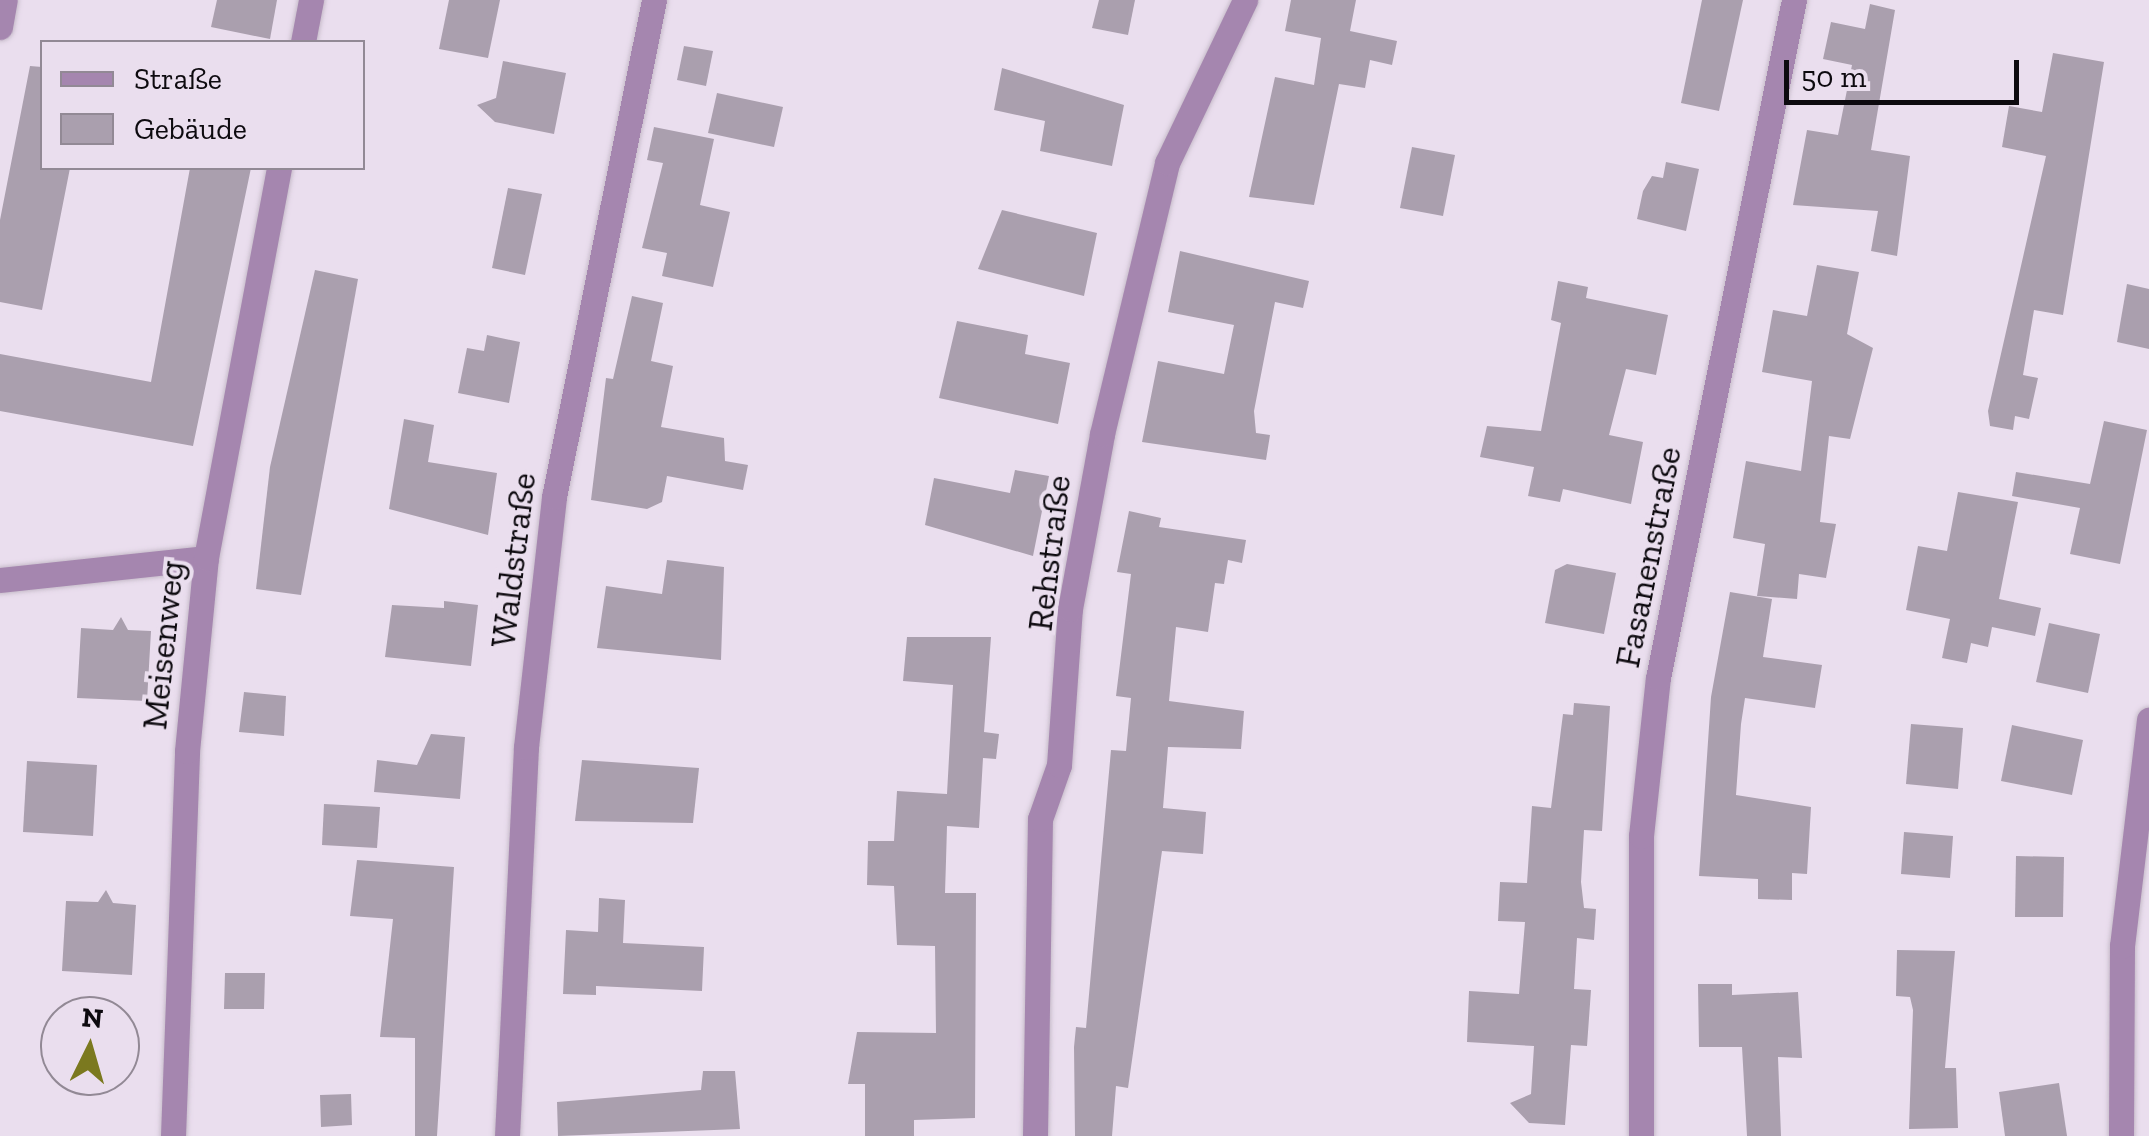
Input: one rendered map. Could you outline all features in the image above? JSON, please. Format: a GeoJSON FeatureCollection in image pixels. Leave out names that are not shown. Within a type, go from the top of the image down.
{"type":"FeatureCollection","features":[{"type":"Feature","properties":{"kind":"street"},"geometry":{"type":"LineString","coordinates":[[0,28],[5,0]]}},
{"type":"Feature","properties":{"kind":"street"},"geometry":{"type":"LineString","coordinates":[[303,40],[311,0]]}},
{"type":"Feature","properties":{"kind":"street","name":"Waldstraße"},"geometry":{"type":"LineString","coordinates":[[507,1136],[524,767],[554,497],[654,0]]}},
{"type":"Feature","properties":{"kind":"street","name":"Rehstraße"},"geometry":{"type":"LineString","coordinates":[[1035,1136],[1040,819],[1060,765],[1070,608],[1102,434],[1167,162],[1245,0]]}},
{"type":"Feature","properties":{"kind":"street","name":"Fasanenstraße"},"geometry":{"type":"LineString","coordinates":[[1641,1136],[1641,856],[1658,678],[1794,0]]}},
{"type":"Feature","properties":{"kind":"street","name":"Meisenweg"},"geometry":{"type":"LineString","coordinates":[[173,1136],[188,751],[206,558],[279,170]]}},
{"type":"Feature","properties":{"kind":"street"},"geometry":{"type":"LineString","coordinates":[[0,580],[206,558]]}},
{"type":"Feature","properties":{"kind":"street"},"geometry":{"type":"LineString","coordinates":[[2121,1136],[2122,946],[2149,720]]}},
{"type":"Feature","properties":{"kind":"building"},"geometry":{"type":"Polygon","coordinates":[[[217,0],[277,0],[270,39],[211,27],[217,0]]]}},
{"type":"Feature","properties":{"kind":"building"},"geometry":{"type":"Polygon","coordinates":[[[449,0],[500,0],[488,58],[439,49],[449,0]]]}},
{"type":"Feature","properties":{"kind":"building"},"geometry":{"type":"Polygon","coordinates":[[[1099,0],[1135,0],[1128,35],[1092,28],[1099,0]]]}},
{"type":"Feature","properties":{"kind":"building"},"geometry":{"type":"Polygon","coordinates":[[[1291,0],[1356,0],[1350,31],[1397,41],[1392,65],[1370,60],[1365,88],[1339,84],[1314,205],[1249,197],[1275,77],[1314,85],[1321,38],[1285,31],[1291,0]]]}},
{"type":"Feature","properties":{"kind":"building"},"geometry":{"type":"Polygon","coordinates":[[[1702,0],[1743,0],[1719,111],[1681,103],[1702,0]]]}},
{"type":"Feature","properties":{"kind":"building"},"geometry":{"type":"Polygon","coordinates":[[[1870,4],[1895,10],[1871,150],[1910,156],[1897,256],[1871,251],[1878,211],[1793,205],[1807,130],[1838,135],[1852,65],[1823,59],[1831,22],[1865,29],[1870,4]]]}},
{"type":"Feature","properties":{"kind":"building"},"geometry":{"type":"Polygon","coordinates":[[[684,46],[713,51],[706,86],[677,80],[684,46]]]}},
{"type":"Feature","properties":{"kind":"building"},"geometry":{"type":"Polygon","coordinates":[[[2053,53],[2104,62],[2063,315],[2034,310],[2023,375],[2038,378],[2029,419],[2015,416],[2013,430],[1990,426],[1988,411],[2046,156],[2002,147],[2009,106],[2042,112],[2053,53]]]}},
{"type":"Feature","properties":{"kind":"building"},"geometry":{"type":"Polygon","coordinates":[[[503,61],[566,73],[554,134],[495,122],[477,105],[496,98],[503,61]]]}},
{"type":"Feature","properties":{"kind":"building"},"geometry":{"type":"Polygon","coordinates":[[[30,66],[40,67],[40,170],[70,170],[42,310],[0,302],[0,220],[30,66]]]}},
{"type":"Feature","properties":{"kind":"building"},"geometry":{"type":"Polygon","coordinates":[[[1002,68],[1124,105],[1112,166],[1040,151],[1045,121],[994,110],[1002,68]]]}},
{"type":"Feature","properties":{"kind":"building"},"geometry":{"type":"Polygon","coordinates":[[[717,93],[783,107],[774,147],[708,133],[717,93]]]}},
{"type":"Feature","properties":{"kind":"building"},"geometry":{"type":"Polygon","coordinates":[[[654,127],[714,139],[700,205],[730,212],[713,287],[662,276],[667,253],[642,248],[663,163],[647,160],[654,127]]]}},
{"type":"Feature","properties":{"kind":"building"},"geometry":{"type":"Polygon","coordinates":[[[1412,147],[1455,155],[1443,216],[1400,208],[1412,147]]]}},
{"type":"Feature","properties":{"kind":"building"},"geometry":{"type":"Polygon","coordinates":[[[1666,162],[1699,169],[1686,231],[1637,219],[1643,191],[1652,176],[1663,178],[1666,162]]]}},
{"type":"Feature","properties":{"kind":"building"},"geometry":{"type":"Polygon","coordinates":[[[190,170],[251,170],[193,446],[0,411],[0,354],[151,382],[190,170]]]}},
{"type":"Feature","properties":{"kind":"building"},"geometry":{"type":"Polygon","coordinates":[[[508,188],[542,194],[525,275],[492,268],[508,188]]]}},
{"type":"Feature","properties":{"kind":"building"},"geometry":{"type":"Polygon","coordinates":[[[1002,210],[1097,233],[1084,296],[978,269],[1002,210]]]}},
{"type":"Feature","properties":{"kind":"building"},"geometry":{"type":"Polygon","coordinates":[[[1180,251],[1309,281],[1303,308],[1275,302],[1254,411],[1256,433],[1270,435],[1266,460],[1142,442],[1158,361],[1224,374],[1234,325],[1168,312],[1180,251]]]}},
{"type":"Feature","properties":{"kind":"building"},"geometry":{"type":"Polygon","coordinates":[[[1817,265],[1859,272],[1847,334],[1873,348],[1850,439],[1829,436],[1820,522],[1836,524],[1826,578],[1799,574],[1797,599],[1757,596],[1765,544],[1733,538],[1746,461],[1801,471],[1812,381],[1762,372],[1773,310],[1807,316],[1817,265]]]}},
{"type":"Feature","properties":{"kind":"building"},"geometry":{"type":"Polygon","coordinates":[[[315,270],[358,279],[301,595],[256,589],[270,467],[315,270]]]}},
{"type":"Feature","properties":{"kind":"building"},"geometry":{"type":"Polygon","coordinates":[[[1558,281],[1588,287],[1586,298],[1668,315],[1656,375],[1626,369],[1609,435],[1643,442],[1631,504],[1563,489],[1560,502],[1528,496],[1534,467],[1480,457],[1487,426],[1541,431],[1561,323],[1551,320],[1558,281]]]}},
{"type":"Feature","properties":{"kind":"building"},"geometry":{"type":"Polygon","coordinates":[[[2127,284],[2149,289],[2149,349],[2117,342],[2127,284]]]}},
{"type":"Feature","properties":{"kind":"building"},"geometry":{"type":"Polygon","coordinates":[[[632,296],[663,303],[651,361],[673,366],[661,427],[724,438],[725,461],[748,465],[743,490],[667,476],[662,502],[647,509],[591,500],[606,378],[613,379],[632,296]]]}},
{"type":"Feature","properties":{"kind":"building"},"geometry":{"type":"Polygon","coordinates":[[[957,321],[1028,335],[1025,354],[1070,363],[1058,424],[939,398],[957,321]]]}},
{"type":"Feature","properties":{"kind":"building"},"geometry":{"type":"Polygon","coordinates":[[[487,335],[520,342],[509,403],[458,393],[467,348],[484,351],[487,335]]]}},
{"type":"Feature","properties":{"kind":"building"},"geometry":{"type":"Polygon","coordinates":[[[404,419],[434,425],[428,462],[497,473],[488,535],[389,509],[404,419]]]}},
{"type":"Feature","properties":{"kind":"building"},"geometry":{"type":"Polygon","coordinates":[[[2104,421],[2147,430],[2120,564],[2070,554],[2080,508],[2012,496],[2016,472],[2090,484],[2104,421]]]}},
{"type":"Feature","properties":{"kind":"building"},"geometry":{"type":"Polygon","coordinates":[[[1015,470],[1049,476],[1033,556],[925,525],[934,478],[1010,493],[1015,470]]]}},
{"type":"Feature","properties":{"kind":"building"},"geometry":{"type":"Polygon","coordinates":[[[1958,492],[2018,502],[1999,599],[2041,608],[2035,636],[1992,627],[1988,647],[1971,643],[1967,663],[1942,658],[1950,619],[1906,610],[1918,546],[1947,551],[1958,492]]]}},
{"type":"Feature","properties":{"kind":"building"},"geometry":{"type":"Polygon","coordinates":[[[1129,511],[1161,518],[1159,527],[1246,540],[1242,563],[1228,560],[1224,584],[1215,583],[1208,632],[1176,627],[1169,701],[1244,711],[1241,749],[1168,747],[1163,808],[1206,812],[1203,854],[1162,851],[1128,1088],[1116,1086],[1112,1136],[1075,1136],[1074,1047],[1076,1027],[1086,1028],[1111,750],[1126,751],[1131,698],[1116,696],[1131,574],[1117,572],[1129,511]]]}},
{"type":"Feature","properties":{"kind":"building"},"geometry":{"type":"Polygon","coordinates":[[[667,560],[724,567],[721,660],[597,648],[606,586],[662,594],[667,560]]]}},
{"type":"Feature","properties":{"kind":"building"},"geometry":{"type":"Polygon","coordinates":[[[1567,564],[1616,573],[1604,634],[1545,623],[1555,570],[1567,564]]]}},
{"type":"Feature","properties":{"kind":"building"},"geometry":{"type":"Polygon","coordinates":[[[1730,592],[1772,599],[1763,657],[1822,665],[1815,708],[1745,698],[1741,724],[1736,795],[1811,807],[1807,874],[1792,873],[1792,900],[1758,899],[1758,879],[1699,876],[1711,697],[1730,592]]]}},
{"type":"Feature","properties":{"kind":"building"},"geometry":{"type":"Polygon","coordinates":[[[444,601],[478,605],[471,666],[385,657],[392,605],[444,608],[444,601]]]}},
{"type":"Feature","properties":{"kind":"building"},"geometry":{"type":"Polygon","coordinates":[[[121,617],[128,630],[151,631],[147,701],[77,698],[81,628],[113,630],[121,617]]]}},
{"type":"Feature","properties":{"kind":"building"},"geometry":{"type":"Polygon","coordinates":[[[2049,623],[2100,634],[2088,693],[2036,682],[2049,623]]]}},
{"type":"Feature","properties":{"kind":"building"},"geometry":{"type":"Polygon","coordinates":[[[907,637],[991,637],[984,732],[999,734],[996,759],[983,758],[979,828],[947,826],[945,893],[976,893],[975,1118],[914,1120],[914,1136],[865,1136],[865,1084],[848,1084],[857,1032],[936,1033],[935,946],[897,945],[894,886],[867,885],[868,841],[894,841],[897,791],[947,794],[953,685],[903,681],[907,637]]]}},
{"type":"Feature","properties":{"kind":"building"},"geometry":{"type":"Polygon","coordinates":[[[244,692],[286,696],[284,736],[239,732],[244,692]]]}},
{"type":"Feature","properties":{"kind":"building"},"geometry":{"type":"Polygon","coordinates":[[[1574,703],[1610,706],[1602,831],[1584,830],[1584,908],[1596,909],[1594,940],[1577,938],[1574,989],[1591,990],[1587,1046],[1571,1045],[1565,1125],[1529,1123],[1510,1103],[1531,1094],[1534,1046],[1467,1042],[1469,991],[1519,994],[1525,922],[1498,921],[1500,882],[1527,883],[1532,806],[1551,808],[1563,714],[1573,715],[1574,703]]]}},
{"type":"Feature","properties":{"kind":"building"},"geometry":{"type":"Polygon","coordinates":[[[1911,724],[1963,728],[1958,789],[1906,784],[1911,724]]]}},
{"type":"Feature","properties":{"kind":"building"},"geometry":{"type":"Polygon","coordinates":[[[2012,725],[2083,740],[2072,795],[2001,781],[2012,725]]]}},
{"type":"Feature","properties":{"kind":"building"},"geometry":{"type":"Polygon","coordinates":[[[431,734],[465,737],[460,799],[374,792],[377,760],[417,765],[431,734]]]}},
{"type":"Feature","properties":{"kind":"building"},"geometry":{"type":"Polygon","coordinates":[[[582,760],[699,768],[693,823],[575,821],[582,760]]]}},
{"type":"Feature","properties":{"kind":"building"},"geometry":{"type":"Polygon","coordinates":[[[27,761],[97,765],[93,836],[23,832],[27,761]]]}},
{"type":"Feature","properties":{"kind":"building"},"geometry":{"type":"Polygon","coordinates":[[[324,804],[380,807],[377,848],[322,845],[324,804]]]}},
{"type":"Feature","properties":{"kind":"building"},"geometry":{"type":"Polygon","coordinates":[[[1904,832],[1953,836],[1950,878],[1901,874],[1904,832]]]}},
{"type":"Feature","properties":{"kind":"building"},"geometry":{"type":"Polygon","coordinates":[[[2016,856],[2064,857],[2063,917],[2015,917],[2016,856]]]}},
{"type":"Feature","properties":{"kind":"building"},"geometry":{"type":"Polygon","coordinates":[[[357,860],[454,867],[437,1136],[415,1136],[415,1038],[380,1037],[393,919],[350,916],[357,860]]]}},
{"type":"Feature","properties":{"kind":"building"},"geometry":{"type":"Polygon","coordinates":[[[106,890],[113,903],[136,905],[132,975],[62,971],[66,901],[98,902],[106,890]]]}},
{"type":"Feature","properties":{"kind":"building"},"geometry":{"type":"Polygon","coordinates":[[[599,898],[625,900],[623,943],[704,947],[702,991],[596,986],[596,995],[563,994],[566,930],[598,932],[599,898]]]}},
{"type":"Feature","properties":{"kind":"building"},"geometry":{"type":"Polygon","coordinates":[[[1897,950],[1955,951],[1945,1068],[1956,1068],[1958,1128],[1909,1129],[1913,1010],[1910,997],[1896,996],[1897,950]]]}},
{"type":"Feature","properties":{"kind":"building"},"geometry":{"type":"Polygon","coordinates":[[[225,973],[265,973],[264,1009],[224,1009],[225,973]]]}},
{"type":"Feature","properties":{"kind":"building"},"geometry":{"type":"Polygon","coordinates":[[[1698,984],[1732,984],[1732,995],[1798,992],[1802,1058],[1778,1057],[1781,1136],[1747,1136],[1742,1047],[1699,1047],[1698,984]]]}},
{"type":"Feature","properties":{"kind":"building"},"geometry":{"type":"Polygon","coordinates":[[[703,1071],[735,1071],[740,1129],[558,1136],[557,1102],[701,1090],[703,1071]]]}},
{"type":"Feature","properties":{"kind":"building"},"geometry":{"type":"Polygon","coordinates":[[[2059,1083],[2067,1136],[2005,1136],[1999,1092],[2059,1083]]]}},
{"type":"Feature","properties":{"kind":"building"},"geometry":{"type":"Polygon","coordinates":[[[351,1094],[352,1125],[321,1127],[320,1095],[351,1094]]]}}]}
